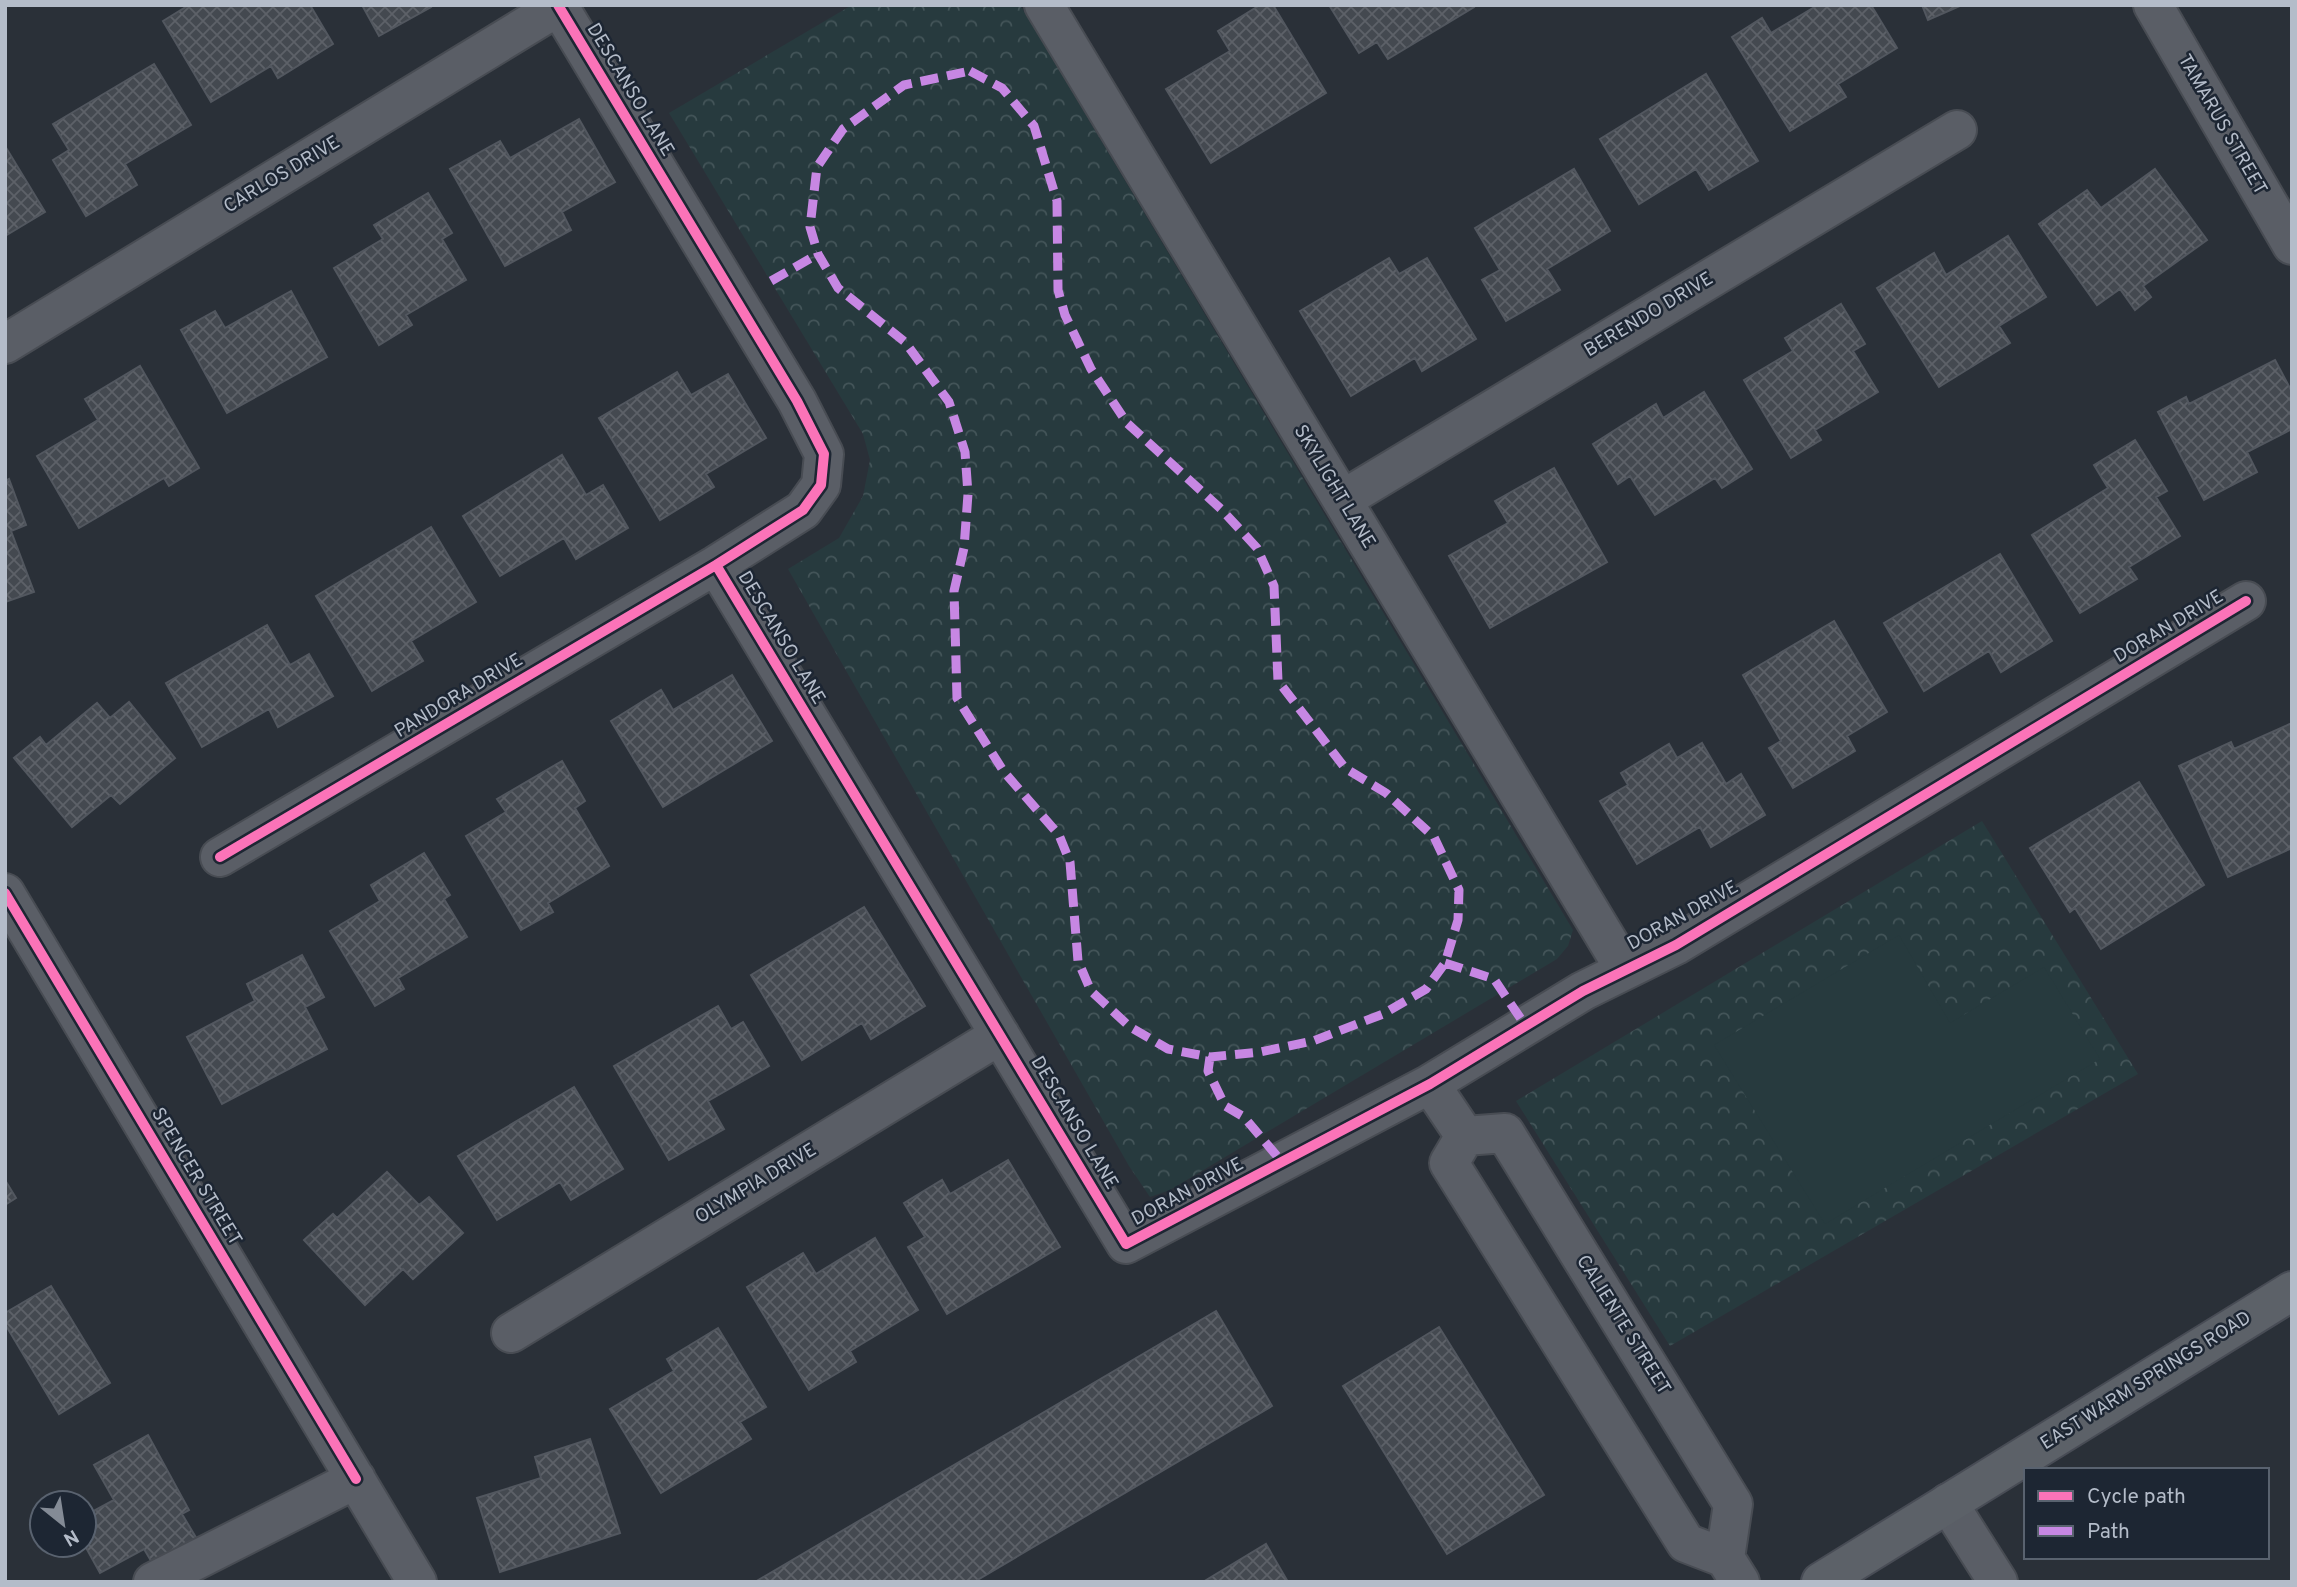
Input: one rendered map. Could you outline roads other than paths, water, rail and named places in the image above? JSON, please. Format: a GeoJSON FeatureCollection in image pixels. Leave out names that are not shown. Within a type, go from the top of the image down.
{"type":"FeatureCollection","features":[{"type":"Feature","properties":{"kind":"main road","name":"EAST WARM SPRINGS ROAD"},"geometry":{"type":"LineString","coordinates":[[1821,1582],[2292,1291]]}},
{"type":"Feature","properties":{"kind":"street","name":"TAMARUS STREET"},"geometry":{"type":"LineString","coordinates":[[2153,5],[2292,245]]}},
{"type":"Feature","properties":{"kind":"street","name":"CARLOS DRIVE"},"geometry":{"type":"LineString","coordinates":[[5,344],[558,6]]}},
{"type":"Feature","properties":{"kind":"street","name":"DESCANSO LANE"},"geometry":{"type":"LineString","coordinates":[[558,6],[797,401],[824,454],[821,485],[803,510],[716,565],[1126,1244]]}},
{"type":"Feature","properties":{"kind":"street","name":"SKYLIGHT LANE"},"geometry":{"type":"LineString","coordinates":[[1060,11],[1342,499],[1624,968]]}},
{"type":"Feature","properties":{"kind":"street","name":"BERENDO DRIVE"},"geometry":{"type":"LineString","coordinates":[[1342,499],[1957,130]]}},
{"type":"Feature","properties":{"kind":"street","name":"PANDORA DRIVE"},"geometry":{"type":"LineString","coordinates":[[220,857],[716,565]]}},
{"type":"Feature","properties":{"kind":"street","name":"DORAN DRIVE"},"geometry":{"type":"LineString","coordinates":[[1126,1244],[1430,1084],[1624,968],[1676,945],[2246,601]]}},
{"type":"Feature","properties":{"kind":"street","name":"SPENCER STREET"},"geometry":{"type":"LineString","coordinates":[[5,894],[417,1582]]}},
{"type":"Feature","properties":{"kind":"street","name":"OLYMPIA DRIVE"},"geometry":{"type":"LineString","coordinates":[[511,1333],[1000,1035]]}},
{"type":"Feature","properties":{"kind":"street"},"geometry":{"type":"LineString","coordinates":[[1430,1084],[1465,1136]]}},
{"type":"Feature","properties":{"kind":"street","name":"CALIENTE STREET"},"geometry":{"type":"LineString","coordinates":[[1505,1133],[1664,1391],[1733,1504],[1732,1570],[1686,1543],[1449,1163],[1465,1136],[1505,1133]]}},
{"type":"Feature","properties":{"kind":"street"},"geometry":{"type":"LineString","coordinates":[[153,1582],[356,1479]]}},
{"type":"Feature","properties":{"kind":"street"},"geometry":{"type":"LineString","coordinates":[[1948,1503],[1998,1582]]}}]}
